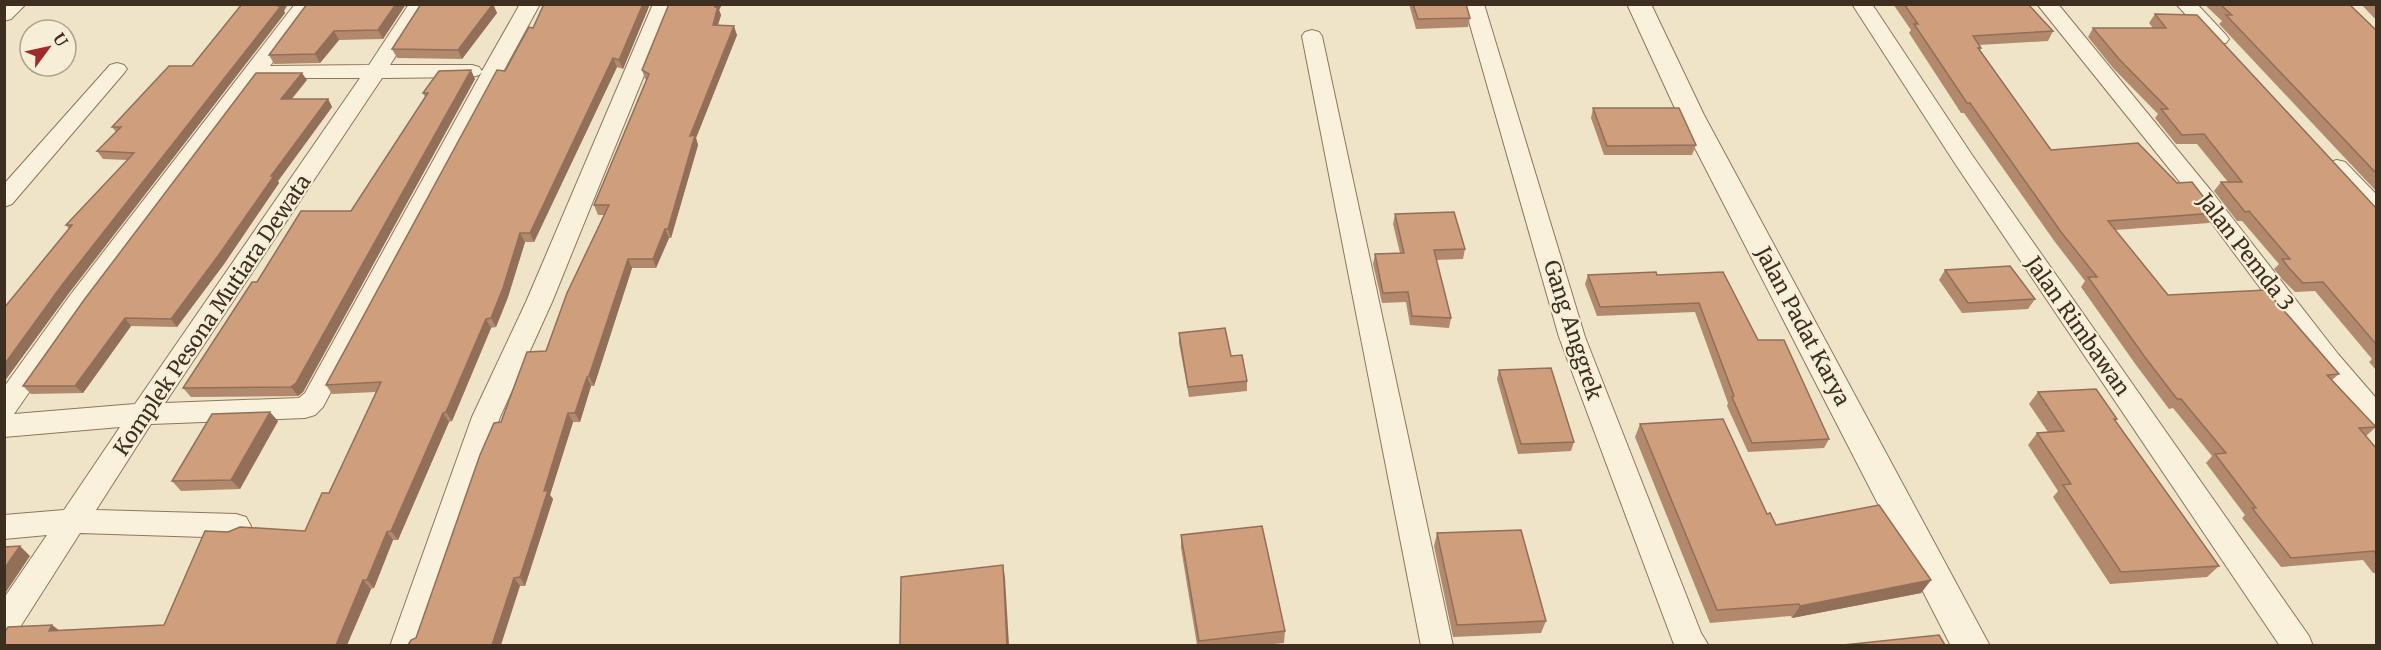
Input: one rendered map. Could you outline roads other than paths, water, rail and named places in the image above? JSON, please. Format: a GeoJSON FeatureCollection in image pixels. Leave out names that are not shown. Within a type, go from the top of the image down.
{"type":"FeatureCollection","features":[{"type":"Feature","properties":{"kind":"street"},"geometry":{"type":"LineString","coordinates":[[4,15],[16,4]]}},
{"type":"Feature","properties":{"kind":"street"},"geometry":{"type":"LineString","coordinates":[[4,408],[80,300],[306,4]]}},
{"type":"Feature","properties":{"kind":"street","name":"Komplek Pesona Mutiara Dewata"},"geometry":{"type":"LineString","coordinates":[[4,625],[143,414],[324,150],[373,72],[420,4]]}},
{"type":"Feature","properties":{"kind":"street"},"geometry":{"type":"LineString","coordinates":[[4,426],[143,414],[296,410],[305,408],[315,400],[530,4]]}},
{"type":"Feature","properties":{"kind":"street"},"geometry":{"type":"LineString","coordinates":[[405,645],[486,417],[540,302],[663,4]]}},
{"type":"Feature","properties":{"kind":"street","name":"Gang Anggrek"},"geometry":{"type":"LineString","coordinates":[[1474,4],[1572,337],[1689,642],[1694,645]]}},
{"type":"Feature","properties":{"kind":"street","name":"Jalan Padat Karya"},"geometry":{"type":"LineString","coordinates":[[1639,4],[1691,115],[1971,645]]}},
{"type":"Feature","properties":{"kind":"street","name":"Jalan Rimbawan"},"geometry":{"type":"LineString","coordinates":[[1862,4],[1964,160],[2298,645]]}},
{"type":"Feature","properties":{"kind":"street","name":"Jalan Pemda 3"},"geometry":{"type":"LineString","coordinates":[[2047,4],[2204,197],[2330,361],[2376,416]]}},
{"type":"Feature","properties":{"kind":"street"},"geometry":{"type":"LineString","coordinates":[[2186,4],[2229,51]]}},
{"type":"Feature","properties":{"kind":"street"},"geometry":{"type":"LineString","coordinates":[[1312,36],[1437,645]]}},
{"type":"Feature","properties":{"kind":"street"},"geometry":{"type":"LineString","coordinates":[[4,199],[117,69]]}},
{"type":"Feature","properties":{"kind":"street"},"geometry":{"type":"LineString","coordinates":[[253,72],[492,71]]}},
{"type":"Feature","properties":{"kind":"street"},"geometry":{"type":"LineString","coordinates":[[2324,153],[2376,208]]}},
{"type":"Feature","properties":{"kind":"street"},"geometry":{"type":"LineString","coordinates":[[4,527],[73,521],[236,526]]}}]}
